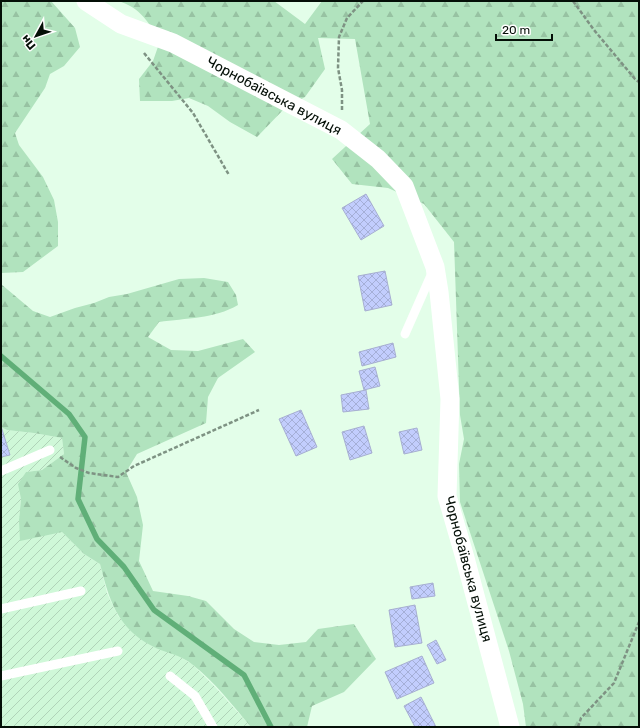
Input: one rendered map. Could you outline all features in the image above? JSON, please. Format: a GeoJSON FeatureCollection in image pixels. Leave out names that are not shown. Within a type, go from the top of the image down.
{"type":"FeatureCollection","features":[{"type":"Feature","properties":{"kind":"street","name":"Чорнобаївська вулиця"},"geometry":{"type":"LineString","coordinates":[[86,1],[121,24],[173,43],[342,130],[378,159],[404,186],[436,267],[450,399],[447,496],[510,727]]}},
{"type":"Feature","properties":{"kind":"lane"},"geometry":{"type":"LineString","coordinates":[[405,334],[436,267]]}},
{"type":"Feature","properties":{"kind":"lane"},"geometry":{"type":"LineString","coordinates":[[1,471],[50,450]]}},
{"type":"Feature","properties":{"kind":"lane"},"geometry":{"type":"LineString","coordinates":[[1,609],[81,592]]}},
{"type":"Feature","properties":{"kind":"lane"},"geometry":{"type":"LineString","coordinates":[[1,676],[118,651]]}},
{"type":"Feature","properties":{"kind":"lane"},"geometry":{"type":"LineString","coordinates":[[170,676],[195,696],[212,727]]}},
{"type":"Feature","properties":{"kind":"path"},"geometry":{"type":"LineString","coordinates":[[342,130],[342,90],[338,68],[339,37],[346,18],[363,1]]}},
{"type":"Feature","properties":{"kind":"path"},"geometry":{"type":"LineString","coordinates":[[572,1],[594,30],[639,82]]}},
{"type":"Feature","properties":{"kind":"path"},"geometry":{"type":"LineString","coordinates":[[140,48],[193,113],[230,175]]}},
{"type":"Feature","properties":{"kind":"path"},"geometry":{"type":"LineString","coordinates":[[50,450],[76,468],[89,473],[118,477],[134,466],[259,410]]}},
{"type":"Feature","properties":{"kind":"path"},"geometry":{"type":"LineString","coordinates":[[578,727],[581,718],[614,682],[639,622]]}},
{"type":"Feature","properties":{"kind":"shaded area"},"geometry":{"type":"Polygon","coordinates":[[[1,427],[7,430],[62,438],[64,454],[42,470],[26,472],[19,484],[21,499],[19,520],[62,532],[84,554],[100,564],[107,593],[118,616],[152,646],[175,654],[192,664],[251,727],[1,727],[1,427]]]}},
{"type":"Feature","properties":{"kind":"green space"},"geometry":{"type":"Polygon","coordinates":[[[1,1],[51,1],[75,28],[80,47],[64,66],[50,74],[45,88],[15,133],[19,145],[43,177],[54,200],[58,222],[58,246],[23,272],[1,273],[1,1]]]}},
{"type":"Feature","properties":{"kind":"green space"},"geometry":{"type":"Polygon","coordinates":[[[118,1],[274,1],[305,24],[322,1],[639,1],[639,727],[526,727],[523,704],[509,651],[460,502],[459,464],[464,439],[460,415],[454,242],[424,204],[388,188],[352,184],[332,159],[370,124],[355,39],[318,38],[325,69],[305,97],[284,109],[257,137],[230,122],[208,106],[189,98],[172,101],[140,101],[139,79],[153,61],[160,41],[143,16],[132,7],[118,1]]]}},
{"type":"Feature","properties":{"kind":"green space"},"geometry":{"type":"Polygon","coordinates":[[[204,278],[228,282],[236,295],[238,305],[229,310],[210,315],[190,319],[159,322],[148,337],[171,350],[198,351],[243,339],[255,352],[218,378],[208,397],[206,423],[137,454],[126,472],[137,497],[143,525],[139,561],[153,591],[188,596],[206,601],[234,629],[254,642],[279,645],[306,642],[318,629],[354,624],[376,659],[344,692],[312,706],[307,727],[251,727],[216,687],[188,661],[152,646],[130,631],[111,601],[100,564],[84,554],[62,532],[20,541],[19,520],[21,499],[18,484],[26,472],[42,470],[64,454],[62,438],[7,430],[1,427],[1,284],[33,311],[50,317],[109,297],[127,294],[179,279],[204,278]]]}},
{"type":"Feature","properties":{"kind":"building"},"geometry":{"type":"Polygon","coordinates":[[[366,194],[384,226],[361,240],[342,208],[366,194]]]}},
{"type":"Feature","properties":{"kind":"building"},"geometry":{"type":"Polygon","coordinates":[[[385,271],[392,305],[365,311],[358,276],[385,271]]]}},
{"type":"Feature","properties":{"kind":"building"},"geometry":{"type":"Polygon","coordinates":[[[393,343],[396,357],[362,366],[359,352],[393,343]]]}},
{"type":"Feature","properties":{"kind":"building"},"geometry":{"type":"Polygon","coordinates":[[[375,367],[380,386],[364,390],[359,371],[375,367]]]}},
{"type":"Feature","properties":{"kind":"building"},"geometry":{"type":"Polygon","coordinates":[[[366,390],[369,409],[343,412],[341,395],[366,390]]]}},
{"type":"Feature","properties":{"kind":"building"},"geometry":{"type":"Polygon","coordinates":[[[301,410],[317,447],[296,456],[279,419],[301,410]]]}},
{"type":"Feature","properties":{"kind":"building"},"geometry":{"type":"Polygon","coordinates":[[[1,426],[10,455],[1,457],[1,426]]]}},
{"type":"Feature","properties":{"kind":"building"},"geometry":{"type":"Polygon","coordinates":[[[364,426],[372,453],[350,460],[342,432],[364,426]]]}},
{"type":"Feature","properties":{"kind":"building"},"geometry":{"type":"Polygon","coordinates":[[[417,428],[422,450],[404,454],[399,432],[417,428]]]}},
{"type":"Feature","properties":{"kind":"building"},"geometry":{"type":"Polygon","coordinates":[[[433,583],[435,596],[412,599],[410,587],[433,583]]]}},
{"type":"Feature","properties":{"kind":"building"},"geometry":{"type":"Polygon","coordinates":[[[415,605],[422,643],[395,647],[389,610],[415,605]]]}},
{"type":"Feature","properties":{"kind":"building"},"geometry":{"type":"Polygon","coordinates":[[[436,640],[446,660],[437,664],[427,645],[436,640]]]}},
{"type":"Feature","properties":{"kind":"building"},"geometry":{"type":"Polygon","coordinates":[[[422,656],[434,683],[397,699],[385,672],[422,656]]]}},
{"type":"Feature","properties":{"kind":"building"},"geometry":{"type":"Polygon","coordinates":[[[421,697],[436,727],[415,727],[404,706],[421,697]]]}},
{"type":"Feature","properties":{"kind":"waterway"},"geometry":{"type":"LineString","coordinates":[[1,356],[69,414],[85,437],[78,499],[97,539],[124,567],[154,610],[244,675],[271,727]]}}]}
